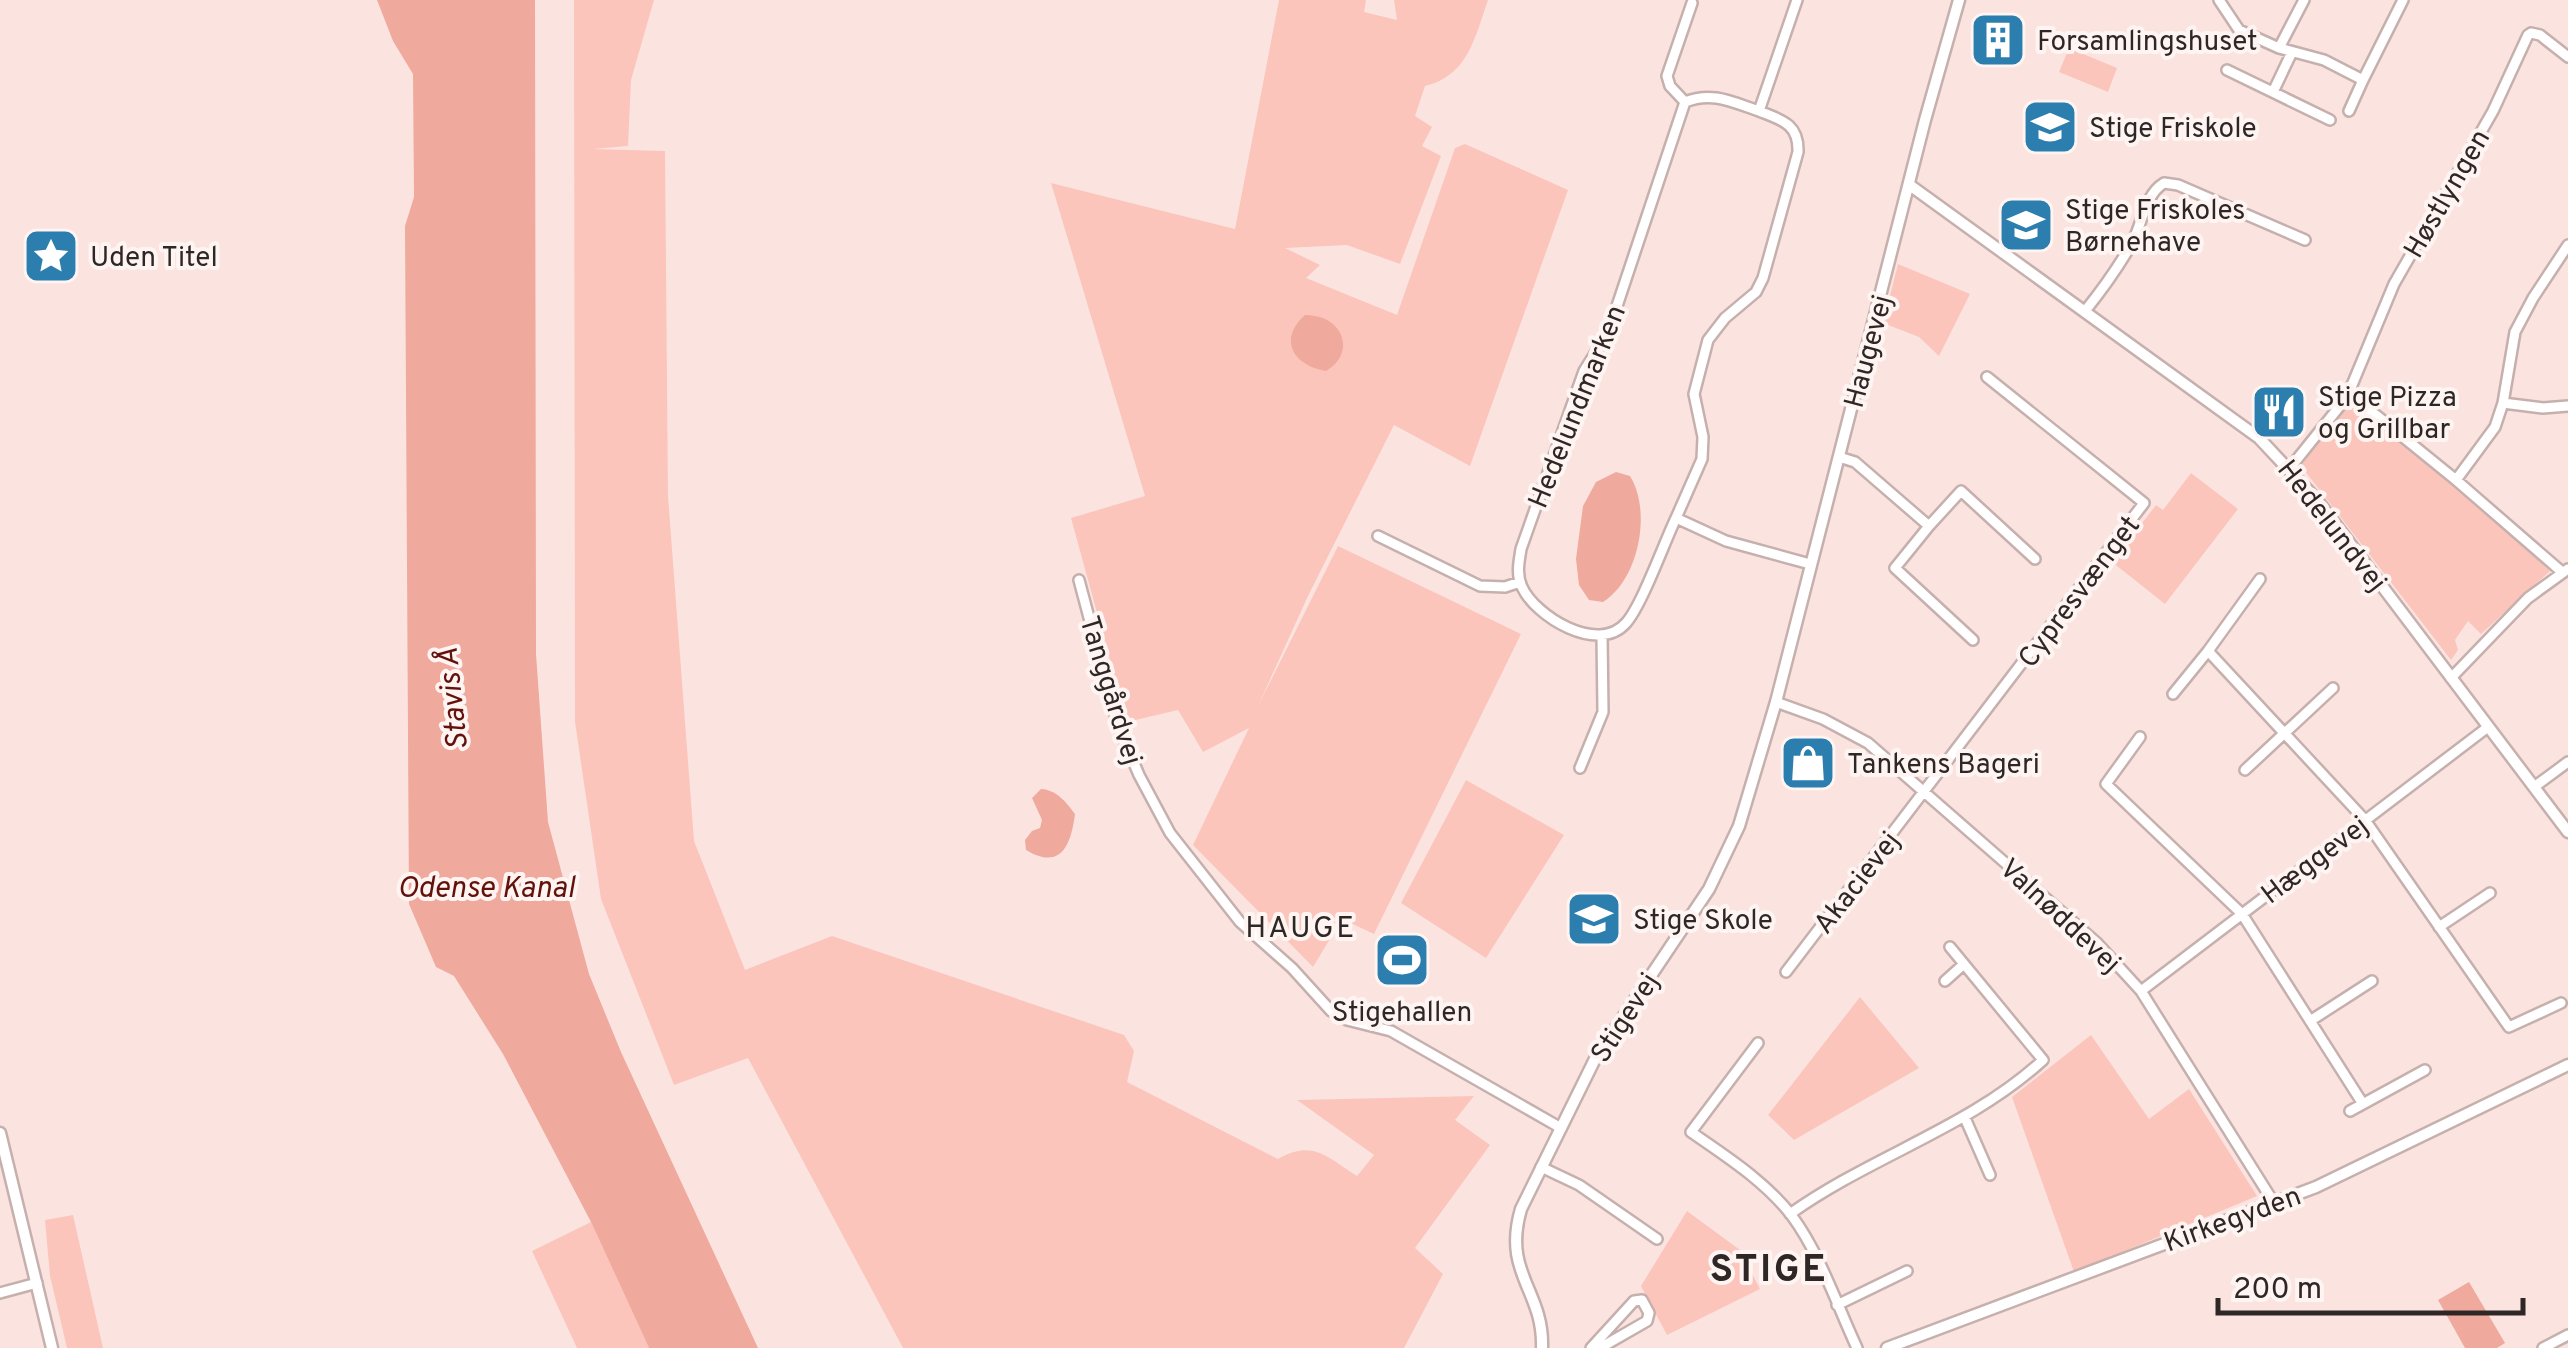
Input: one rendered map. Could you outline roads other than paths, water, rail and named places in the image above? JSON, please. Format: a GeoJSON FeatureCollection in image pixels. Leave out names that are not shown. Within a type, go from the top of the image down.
{"type":"FeatureCollection","features":[{"type":"Feature","properties":{"kind":"street"},"geometry":{"type":"LineString","coordinates":[[1758,111],[1797,0]]}},
{"type":"Feature","properties":{"kind":"street","name":"Haugevej"},"geometry":{"type":"LineString","coordinates":[[1776,702],[1959,0]]}},
{"type":"Feature","properties":{"kind":"street"},"geometry":{"type":"LineString","coordinates":[[2219,0],[2239,30],[2280,48],[2324,60],[2363,80]]}},
{"type":"Feature","properties":{"kind":"street"},"geometry":{"type":"LineString","coordinates":[[2280,48],[2304,0]]}},
{"type":"Feature","properties":{"kind":"street"},"geometry":{"type":"LineString","coordinates":[[2349,110],[2403,0]]}},
{"type":"Feature","properties":{"kind":"street"},"geometry":{"type":"LineString","coordinates":[[1378,536],[1480,586],[1522,586],[1553,618],[1582,632],[1602,635],[1626,624],[1702,460],[1703,437],[1694,394],[1708,340],[1724,318],[1756,292],[1763,278],[1798,152],[1798,137],[1791,124],[1714,96],[1685,102],[1670,86],[1668,76],[1692,3]]}},
{"type":"Feature","properties":{"kind":"street","name":"Høstlyngen"},"geometry":{"type":"LineString","coordinates":[[2290,468],[2346,397],[2394,284],[2493,111],[2528,35],[2540,35],[2568,57]]}},
{"type":"Feature","properties":{"kind":"street"},"geometry":{"type":"LineString","coordinates":[[2272,92],[2292,52]]}},
{"type":"Feature","properties":{"kind":"street"},"geometry":{"type":"LineString","coordinates":[[2226,70],[2330,120]]}},
{"type":"Feature","properties":{"kind":"street","name":"Hedelundmarken"},"geometry":{"type":"LineString","coordinates":[[1522,586],[1518,566],[1526,536],[1584,371],[1608,333],[1685,102]]}},
{"type":"Feature","properties":{"kind":"street"},"geometry":{"type":"LineString","coordinates":[[2085,311],[2112,278],[2134,240],[2152,194],[2164,183],[2178,185],[2306,240]]}},
{"type":"Feature","properties":{"kind":"street","name":"Hedelundvej"},"geometry":{"type":"LineString","coordinates":[[1910,186],[2259,438],[2290,468],[2568,832]]}},
{"type":"Feature","properties":{"kind":"street"},"geometry":{"type":"LineString","coordinates":[[2456,480],[2487,441],[2503,403],[2516,332],[2532,298],[2568,245]]}},
{"type":"Feature","properties":{"kind":"street","name":"Hedelundmarken"},"geometry":{"type":"LineString","coordinates":[[1609,284],[1623,288]]}},
{"type":"Feature","properties":{"kind":"street","name":"Cypresvænget"},"geometry":{"type":"LineString","coordinates":[[1926,791],[2144,503],[1987,376]]}},
{"type":"Feature","properties":{"kind":"street"},"geometry":{"type":"LineString","coordinates":[[2346,397],[2376,415],[2565,570],[2528,598],[2450,678]]}},
{"type":"Feature","properties":{"kind":"street"},"geometry":{"type":"LineString","coordinates":[[2503,403],[2543,408],[2568,406]]}},
{"type":"Feature","properties":{"kind":"street"},"geometry":{"type":"LineString","coordinates":[[1838,456],[1855,462],[1930,526]]}},
{"type":"Feature","properties":{"kind":"street"},"geometry":{"type":"LineString","coordinates":[[1973,640],[1895,568],[1962,491],[2036,559]]}},
{"type":"Feature","properties":{"kind":"street"},"geometry":{"type":"LineString","coordinates":[[1676,518],[1726,541],[1810,564]]}},
{"type":"Feature","properties":{"kind":"street"},"geometry":{"type":"LineString","coordinates":[[2173,694],[2260,579]]}},
{"type":"Feature","properties":{"kind":"street","name":"Tanggårdvej"},"geometry":{"type":"LineString","coordinates":[[1080,580],[1117,723],[1138,775],[1178,845],[1240,922],[1292,968],[1331,1012],[1392,1031],[1561,1128]]}},
{"type":"Feature","properties":{"kind":"street"},"geometry":{"type":"LineString","coordinates":[[1580,768],[1600,723],[1605,700],[1602,635]]}},
{"type":"Feature","properties":{"kind":"street"},"geometry":{"type":"LineString","coordinates":[[2208,652],[2365,820],[2509,1027],[2562,1003]]}},
{"type":"Feature","properties":{"kind":"street"},"geometry":{"type":"LineString","coordinates":[[2245,770],[2334,688]]}},
{"type":"Feature","properties":{"kind":"street","name":"Valnøddevej"},"geometry":{"type":"LineString","coordinates":[[1776,702],[1824,718],[1868,743],[2097,943],[2141,991],[2274,1203]]}},
{"type":"Feature","properties":{"kind":"street","name":"Stigevej"},"geometry":{"type":"LineString","coordinates":[[1542,1348],[1540,1322],[1515,1256],[1522,1209],[1595,1060],[1721,867],[1738,826],[1776,702]]}},
{"type":"Feature","properties":{"kind":"street","name":"Hæggevej"},"geometry":{"type":"LineString","coordinates":[[2141,991],[2488,727]]}},
{"type":"Feature","properties":{"kind":"street"},"geometry":{"type":"LineString","coordinates":[[2140,737],[2106,784],[2242,914],[2364,1104]]}},
{"type":"Feature","properties":{"kind":"street"},"geometry":{"type":"LineString","coordinates":[[2534,787],[2568,762]]}},
{"type":"Feature","properties":{"kind":"street","name":"Akacievej"},"geometry":{"type":"LineString","coordinates":[[1786,972],[1926,791]]}},
{"type":"Feature","properties":{"kind":"street"},"geometry":{"type":"LineString","coordinates":[[2440,927],[2490,893]]}},
{"type":"Feature","properties":{"kind":"street"},"geometry":{"type":"LineString","coordinates":[[1790,1214],[1846,1177],[1965,1118],[2019,1082],[2043,1060],[1950,947]]}},
{"type":"Feature","properties":{"kind":"street"},"geometry":{"type":"LineString","coordinates":[[1945,981],[1964,964]]}},
{"type":"Feature","properties":{"kind":"street"},"geometry":{"type":"LineString","coordinates":[[2310,1020],[2372,982]]}},
{"type":"Feature","properties":{"kind":"street"},"geometry":{"type":"LineString","coordinates":[[1758,1043],[1691,1132],[1748,1172],[1790,1214],[1803,1232],[1857,1348]]}},
{"type":"Feature","properties":{"kind":"street","name":"Kirkegyden"},"geometry":{"type":"LineString","coordinates":[[1887,1348],[2316,1187],[2568,1065]]}},
{"type":"Feature","properties":{"kind":"street"},"geometry":{"type":"LineString","coordinates":[[2350,1111],[2425,1070]]}},
{"type":"Feature","properties":{"kind":"street"},"geometry":{"type":"LineString","coordinates":[[1965,1118],[1990,1175]]}},
{"type":"Feature","properties":{"kind":"street"},"geometry":{"type":"LineString","coordinates":[[0,1133],[52,1348]]}},
{"type":"Feature","properties":{"kind":"street"},"geometry":{"type":"LineString","coordinates":[[1541,1168],[1579,1185],[1657,1239]]}},
{"type":"Feature","properties":{"kind":"street"},"geometry":{"type":"LineString","coordinates":[[1837,1305],[1907,1271]]}},
{"type":"Feature","properties":{"kind":"street"},"geometry":{"type":"LineString","coordinates":[[0,1292],[36,1283]]}},
{"type":"Feature","properties":{"kind":"street"},"geometry":{"type":"LineString","coordinates":[[1591,1348],[1634,1301],[1642,1300],[1649,1313],[1647,1321],[1600,1348]]}},
{"type":"Feature","properties":{"kind":"street"},"geometry":{"type":"LineString","coordinates":[[2543,1348],[2568,1335]]}},
{"type":"Feature","properties":{"kind":"water","name":"Odense Kanal"},"geometry":{"type":"Polygon","coordinates":[[[377,0],[535,0],[536,654],[548,822],[589,974],[758,1348],[649,1348],[591,1222],[503,1054],[454,976],[436,967],[409,904],[405,226],[414,197],[413,74],[393,41],[377,0]]]}},
{"type":"Feature","properties":{"kind":"water"},"geometry":{"type":"Polygon","coordinates":[[[1305,315],[1329,321],[1342,337],[1341,355],[1326,371],[1305,364],[1293,350],[1292,334],[1305,315]]]}},
{"type":"Feature","properties":{"kind":"water"},"geometry":{"type":"Polygon","coordinates":[[[1616,472],[1630,476],[1637,491],[1641,525],[1638,544],[1626,578],[1615,592],[1603,602],[1589,600],[1579,585],[1576,559],[1583,506],[1596,482],[1616,472]]]}},
{"type":"Feature","properties":{"kind":"water"},"geometry":{"type":"Polygon","coordinates":[[[1041,789],[1056,794],[1075,814],[1067,845],[1048,858],[1026,850],[1025,840],[1040,828],[1042,820],[1032,798],[1041,789]]]}},
{"type":"Feature","properties":{"kind":"water"},"geometry":{"type":"Polygon","coordinates":[[[2469,1282],[2505,1343],[2497,1348],[2465,1348],[2438,1300],[2469,1282]]]}},
{"type":"Feature","properties":{"kind":"place","name":"Forsamlingshuset"},"geometry":{"type":"Point","coordinates":[1998,40]}},
{"type":"Feature","properties":{"kind":"place","name":"Stige Friskole"},"geometry":{"type":"Point","coordinates":[2050,127]}},
{"type":"Feature","properties":{"kind":"place","name":"Stige Friskoles Børnehave"},"geometry":{"type":"Point","coordinates":[2026,225]}},
{"type":"Feature","properties":{"kind":"place","name":"Uden Titel"},"geometry":{"type":"Point","coordinates":[51,256]}},
{"type":"Feature","properties":{"kind":"place","name":"Stige Pizza og Grillbar"},"geometry":{"type":"Point","coordinates":[2279,412]}},
{"type":"Feature","properties":{"kind":"place","name":"Tankens Bageri"},"geometry":{"type":"Point","coordinates":[1808,763]}},
{"type":"Feature","properties":{"kind":"place","name":"Stige Skole"},"geometry":{"type":"Point","coordinates":[1594,919]}},
{"type":"Feature","properties":{"kind":"place","name":"Stigehallen"},"geometry":{"type":"Point","coordinates":[1402,960]}},
{"type":"Feature","properties":{"kind":"district","name":"HAUGE"},"geometry":{"type":"Point","coordinates":[1301,927]}},
{"type":"Feature","properties":{"kind":"district","name":"STIGE"},"geometry":{"type":"Point","coordinates":[1769,1268]}},
{"type":"Feature","properties":{"kind":"water label","name":"Stavis Å"},"geometry":{"type":"Point","coordinates":[452,699]}}]}
